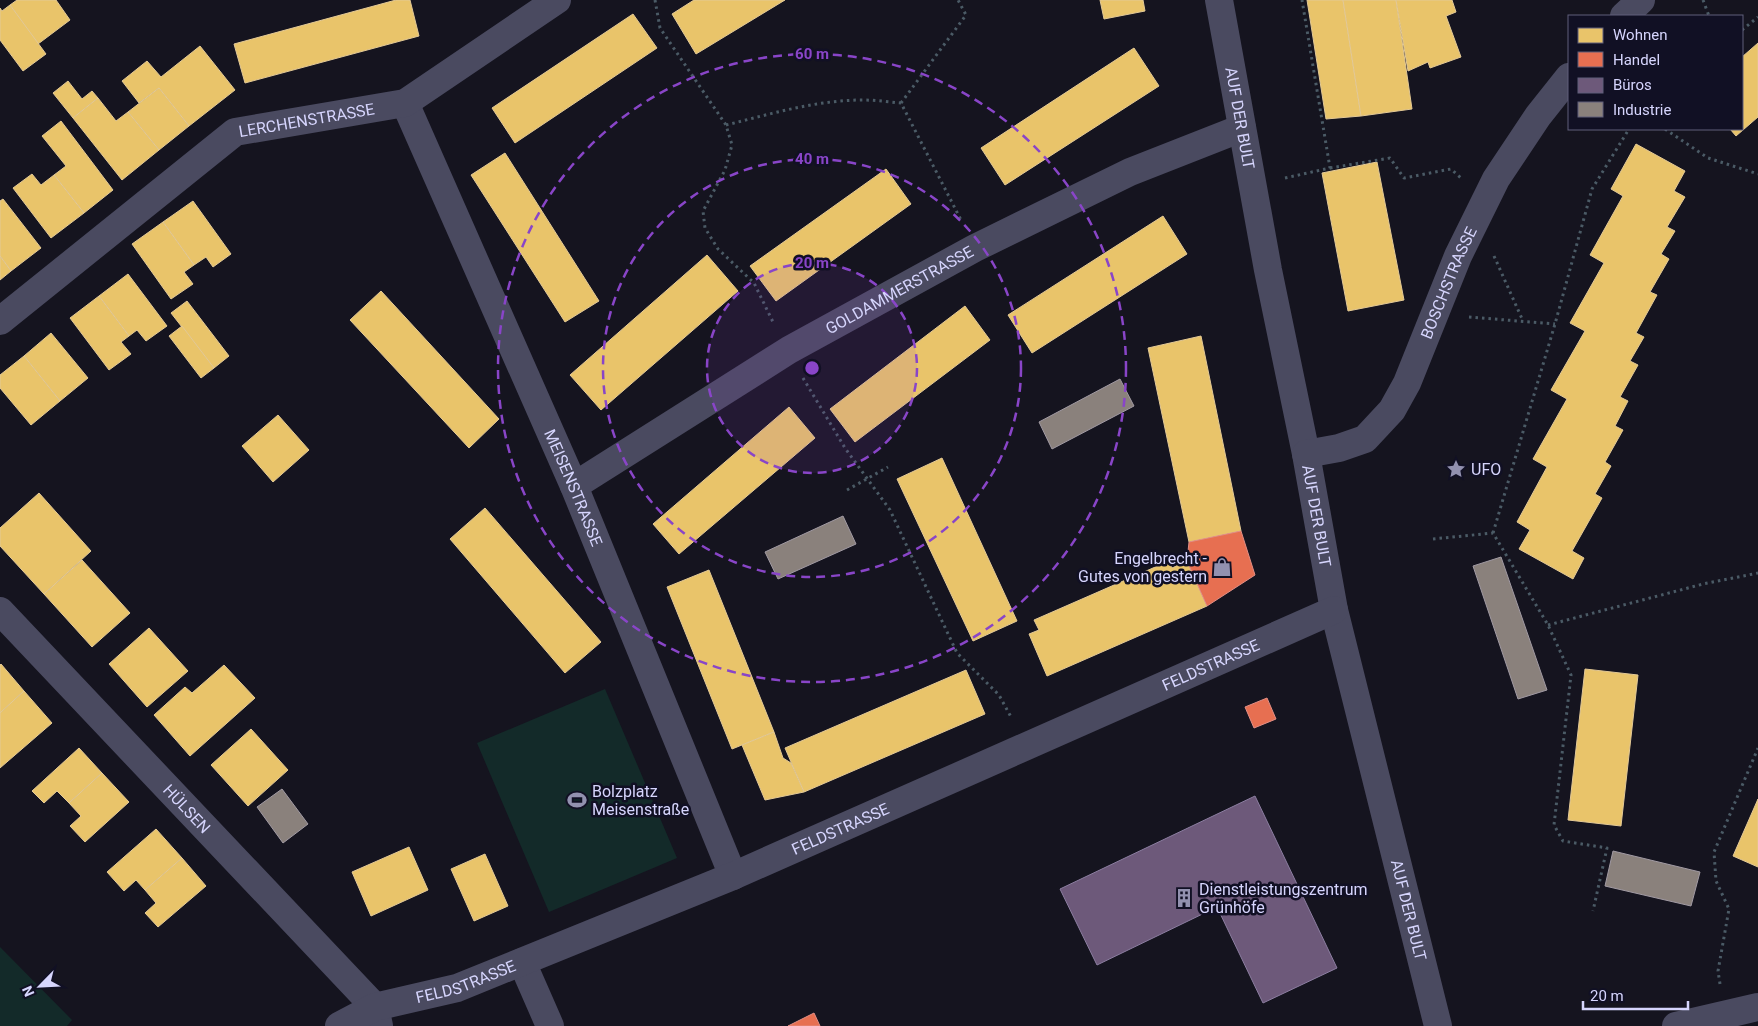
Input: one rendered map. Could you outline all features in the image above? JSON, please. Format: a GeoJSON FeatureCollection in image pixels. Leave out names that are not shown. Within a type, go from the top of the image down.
{"type":"FeatureCollection","features":[{"type":"Feature","properties":{"kind":"street","name":"LERCHENSTRASSE"},"geometry":{"type":"LineString","coordinates":[[0,321],[235,132],[404,103],[556,0]]}},
{"type":"Feature","properties":{"kind":"street","name":"AUF DER BULT"},"geometry":{"type":"LineString","coordinates":[[1219,0],[1252,185],[1306,454],[1334,610],[1438,1026]]}},
{"type":"Feature","properties":{"kind":"street"},"geometry":{"type":"LineString","coordinates":[[1625,15],[1641,0]]}},
{"type":"Feature","properties":{"kind":"street","name":"BOSCHSTRASSE"},"geometry":{"type":"LineString","coordinates":[[1306,454],[1339,448],[1365,439],[1392,410],[1407,383],[1481,208],[1518,145],[1568,78]]}},
{"type":"Feature","properties":{"kind":"street","name":"MEISENSTRASSE"},"geometry":{"type":"LineString","coordinates":[[404,103],[574,486],[733,876]]}},
{"type":"Feature","properties":{"kind":"street","name":"GOLDAMMERSTRASSE"},"geometry":{"type":"LineString","coordinates":[[574,486],[788,350],[975,248],[1130,172],[1242,128]]}},
{"type":"Feature","properties":{"kind":"street","name":"FELDSTRASSE"},"geometry":{"type":"LineString","coordinates":[[339,1026],[377,1016],[457,988],[733,876],[1334,610]]}},
{"type":"Feature","properties":{"kind":"street","name":"HÜLSEN"},"geometry":{"type":"LineString","coordinates":[[0,611],[377,1016]]}},
{"type":"Feature","properties":{"kind":"street"},"geometry":{"type":"LineString","coordinates":[[522,962],[550,1026]]}},
{"type":"Feature","properties":{"kind":"street"},"geometry":{"type":"LineString","coordinates":[[1676,1026],[1758,1007]]}},
{"type":"Feature","properties":{"kind":"path"},"geometry":{"type":"LineString","coordinates":[[655,0],[660,28],[726,125],[732,145],[725,170],[703,210],[705,228],[718,249],[754,283],[809,391],[866,479],[890,510],[956,653],[999,695],[1027,746]]}},
{"type":"Feature","properties":{"kind":"path"},"geometry":{"type":"LineString","coordinates":[[902,103],[966,15],[958,0]]}},
{"type":"Feature","properties":{"kind":"path"},"geometry":{"type":"LineString","coordinates":[[1302,0],[1330,168]]}},
{"type":"Feature","properties":{"kind":"path"},"geometry":{"type":"LineString","coordinates":[[1704,0],[1709,15]]}},
{"type":"Feature","properties":{"kind":"path"},"geometry":{"type":"LineString","coordinates":[[1743,29],[1758,17]]}},
{"type":"Feature","properties":{"kind":"path"},"geometry":{"type":"LineString","coordinates":[[726,125],[801,107],[833,102],[863,100],[902,103]]}},
{"type":"Feature","properties":{"kind":"path"},"geometry":{"type":"LineString","coordinates":[[902,103],[975,248]]}},
{"type":"Feature","properties":{"kind":"path"},"geometry":{"type":"LineString","coordinates":[[1593,911],[1607,848],[1563,841],[1554,825],[1571,675],[1548,624],[1493,532],[1555,324],[1592,189],[1628,130]]}},
{"type":"Feature","properties":{"kind":"path"},"geometry":{"type":"LineString","coordinates":[[1666,130],[1708,158],[1758,174]]}},
{"type":"Feature","properties":{"kind":"path"},"geometry":{"type":"LineString","coordinates":[[1252,185],[1330,168],[1390,158],[1404,178],[1451,169],[1481,208],[1523,321]]}},
{"type":"Feature","properties":{"kind":"path"},"geometry":{"type":"LineString","coordinates":[[1435,314],[1555,324]]}},
{"type":"Feature","properties":{"kind":"path"},"geometry":{"type":"LineString","coordinates":[[847,490],[888,467]]}},
{"type":"Feature","properties":{"kind":"path"},"geometry":{"type":"LineString","coordinates":[[1433,539],[1493,532]]}},
{"type":"Feature","properties":{"kind":"path"},"geometry":{"type":"LineString","coordinates":[[1548,624],[1703,584],[1758,573]]}},
{"type":"Feature","properties":{"kind":"path"},"geometry":{"type":"LineString","coordinates":[[1726,1014],[1718,971],[1729,909],[1716,881],[1714,852],[1758,748]]}},
{"type":"Feature","properties":{"kind":"green space","name":"Bolzplatz Meisenstraße"},"geometry":{"type":"Polygon","coordinates":[[[605,689],[677,858],[549,912],[477,743],[605,689]]]}},
{"type":"Feature","properties":{"kind":"green space"},"geometry":{"type":"Polygon","coordinates":[[[0,947],[72,1020],[67,1026],[0,1026],[0,947]]]}},
{"type":"Feature","properties":{"kind":"building: Wohnen"},"geometry":{"type":"Polygon","coordinates":[[[17,0],[56,0],[70,20],[38,44],[10,5],[17,0]]]}},
{"type":"Feature","properties":{"kind":"building: Wohnen"},"geometry":{"type":"Polygon","coordinates":[[[396,0],[410,0],[419,36],[245,83],[234,44],[396,0]]]}},
{"type":"Feature","properties":{"kind":"building: Wohnen"},"geometry":{"type":"Polygon","coordinates":[[[694,0],[785,0],[696,54],[672,14],[694,0]]]}},
{"type":"Feature","properties":{"kind":"building: Wohnen"},"geometry":{"type":"Polygon","coordinates":[[[1100,0],[1143,0],[1145,11],[1104,19],[1100,0]]]}},
{"type":"Feature","properties":{"kind":"building: Wohnen"},"geometry":{"type":"Polygon","coordinates":[[[1307,0],[1343,0],[1361,116],[1326,119],[1307,0]]]}},
{"type":"Feature","properties":{"kind":"building: Wohnen"},"geometry":{"type":"Polygon","coordinates":[[[1343,0],[1396,0],[1412,109],[1361,116],[1343,0]]]}},
{"type":"Feature","properties":{"kind":"building: Wohnen"},"geometry":{"type":"Polygon","coordinates":[[[1396,0],[1452,0],[1456,12],[1446,16],[1461,57],[1430,68],[1428,62],[1408,71],[1396,0]]]}},
{"type":"Feature","properties":{"kind":"building: Wohnen"},"geometry":{"type":"Polygon","coordinates":[[[10,5],[46,54],[23,71],[0,40],[0,8],[2,11],[10,5]]]}},
{"type":"Feature","properties":{"kind":"building: Wohnen"},"geometry":{"type":"Polygon","coordinates":[[[633,14],[657,48],[515,143],[492,108],[633,14]]]}},
{"type":"Feature","properties":{"kind":"building: Wohnen"},"geometry":{"type":"Polygon","coordinates":[[[1758,43],[1758,117],[1743,130],[1743,56],[1758,43]]]}},
{"type":"Feature","properties":{"kind":"building: Wohnen"},"geometry":{"type":"Polygon","coordinates":[[[200,46],[235,90],[189,126],[159,88],[139,103],[122,81],[147,61],[161,77],[200,46]]]}},
{"type":"Feature","properties":{"kind":"building: Wohnen"},"geometry":{"type":"Polygon","coordinates":[[[1134,48],[1159,86],[1005,185],[981,148],[1134,48]]]}},
{"type":"Feature","properties":{"kind":"building: Wohnen"},"geometry":{"type":"Polygon","coordinates":[[[68,81],[82,99],[92,91],[98,98],[73,118],[53,93],[68,81]]]}},
{"type":"Feature","properties":{"kind":"building: Wohnen"},"geometry":{"type":"Polygon","coordinates":[[[159,88],[189,126],[159,150],[128,112],[159,88]]]}},
{"type":"Feature","properties":{"kind":"building: Wohnen"},"geometry":{"type":"Polygon","coordinates":[[[98,98],[116,121],[128,112],[159,150],[122,180],[73,118],[98,98]]]}},
{"type":"Feature","properties":{"kind":"building: Wohnen"},"geometry":{"type":"Polygon","coordinates":[[[61,121],[113,190],[84,213],[54,175],[66,166],[42,136],[61,121]]]}},
{"type":"Feature","properties":{"kind":"building: Wohnen"},"geometry":{"type":"Polygon","coordinates":[[[1731,130],[1743,130],[1736,136],[1731,130]]]}},
{"type":"Feature","properties":{"kind":"building: Wohnen"},"geometry":{"type":"Polygon","coordinates":[[[1636,144],[1685,171],[1674,191],[1685,197],[1667,227],[1675,231],[1661,254],[1669,259],[1650,292],[1657,295],[1636,333],[1644,337],[1630,361],[1638,365],[1620,397],[1628,401],[1615,426],[1623,430],[1605,462],[1611,466],[1595,494],[1602,498],[1572,551],[1584,558],[1573,579],[1519,549],[1530,530],[1517,522],[1547,467],[1533,459],[1567,399],[1551,390],[1585,331],[1570,323],[1604,263],[1590,255],[1623,196],[1611,189],[1636,144]]]}},
{"type":"Feature","properties":{"kind":"building: Wohnen"},"geometry":{"type":"Polygon","coordinates":[[[505,153],[599,301],[565,322],[471,175],[505,153]]]}},
{"type":"Feature","properties":{"kind":"building: Wohnen"},"geometry":{"type":"Polygon","coordinates":[[[1377,162],[1404,300],[1348,311],[1322,173],[1377,162]]]}},
{"type":"Feature","properties":{"kind":"building: Wohnen"},"geometry":{"type":"Polygon","coordinates":[[[886,169],[911,204],[776,301],[750,266],[886,169]]]}},
{"type":"Feature","properties":{"kind":"building: Wohnen"},"geometry":{"type":"Polygon","coordinates":[[[32,174],[41,185],[54,175],[84,213],[51,238],[13,188],[32,174]]]}},
{"type":"Feature","properties":{"kind":"building: Wohnen"},"geometry":{"type":"Polygon","coordinates":[[[3,199],[41,248],[11,271],[0,256],[0,201],[3,199]]]}},
{"type":"Feature","properties":{"kind":"building: Wohnen"},"geometry":{"type":"Polygon","coordinates":[[[193,201],[231,254],[213,267],[206,257],[194,265],[163,222],[193,201]]]}},
{"type":"Feature","properties":{"kind":"building: Wohnen"},"geometry":{"type":"Polygon","coordinates":[[[1163,216],[1187,254],[1032,353],[1008,315],[1163,216]]]}},
{"type":"Feature","properties":{"kind":"building: Wohnen"},"geometry":{"type":"Polygon","coordinates":[[[163,222],[194,265],[184,272],[193,284],[171,299],[132,244],[163,222]]]}},
{"type":"Feature","properties":{"kind":"building: Wohnen"},"geometry":{"type":"Polygon","coordinates":[[[707,255],[738,291],[601,410],[570,375],[707,255]]]}},
{"type":"Feature","properties":{"kind":"building: Wohnen"},"geometry":{"type":"Polygon","coordinates":[[[0,256],[11,271],[0,280],[0,256]]]}},
{"type":"Feature","properties":{"kind":"building: Wohnen"},"geometry":{"type":"Polygon","coordinates":[[[128,274],[167,326],[146,341],[137,330],[129,336],[99,296],[128,274]]]}},
{"type":"Feature","properties":{"kind":"building: Wohnen"},"geometry":{"type":"Polygon","coordinates":[[[381,291],[499,419],[469,448],[350,320],[381,291]]]}},
{"type":"Feature","properties":{"kind":"building: Wohnen"},"geometry":{"type":"Polygon","coordinates":[[[99,296],[129,336],[121,342],[131,354],[109,370],[70,318],[99,296]]]}},
{"type":"Feature","properties":{"kind":"building: Wohnen"},"geometry":{"type":"Polygon","coordinates":[[[187,301],[229,356],[214,368],[171,313],[187,301]]]}},
{"type":"Feature","properties":{"kind":"building: Wohnen"},"geometry":{"type":"Polygon","coordinates":[[[965,306],[990,340],[855,442],[830,409],[965,306]]]}},
{"type":"Feature","properties":{"kind":"building: Wohnen"},"geometry":{"type":"Polygon","coordinates":[[[182,326],[214,368],[201,378],[169,336],[182,326]]]}},
{"type":"Feature","properties":{"kind":"building: Wohnen"},"geometry":{"type":"Polygon","coordinates":[[[51,333],[88,378],[60,401],[24,356],[51,333]]]}},
{"type":"Feature","properties":{"kind":"building: Wohnen"},"geometry":{"type":"Polygon","coordinates":[[[1201,336],[1241,531],[1189,542],[1148,348],[1201,336]]]}},
{"type":"Feature","properties":{"kind":"building: Wohnen"},"geometry":{"type":"Polygon","coordinates":[[[24,356],[60,401],[31,425],[0,388],[0,375],[24,356]]]}},
{"type":"Feature","properties":{"kind":"building: Wohnen"},"geometry":{"type":"Polygon","coordinates":[[[789,407],[815,438],[679,554],[653,524],[789,407]]]}},
{"type":"Feature","properties":{"kind":"building: Wohnen"},"geometry":{"type":"Polygon","coordinates":[[[278,415],[309,450],[273,482],[242,446],[278,415]]]}},
{"type":"Feature","properties":{"kind":"building: Wohnen"},"geometry":{"type":"Polygon","coordinates":[[[942,458],[1017,621],[973,641],[897,479],[942,458]]]}},
{"type":"Feature","properties":{"kind":"building: Wohnen"},"geometry":{"type":"Polygon","coordinates":[[[39,493],[91,551],[44,594],[0,546],[0,528],[39,493]]]}},
{"type":"Feature","properties":{"kind":"building: Wohnen"},"geometry":{"type":"Polygon","coordinates":[[[485,508],[601,642],[565,673],[450,539],[485,508]]]}},
{"type":"Feature","properties":{"kind":"building: Wohnen"},"geometry":{"type":"Polygon","coordinates":[[[82,560],[130,613],[92,647],[44,594],[82,560]]]}},
{"type":"Feature","properties":{"kind":"building: Wohnen"},"geometry":{"type":"Polygon","coordinates":[[[1169,561],[1172,568],[1187,561],[1207,606],[1047,676],[1029,634],[1039,630],[1034,620],[1169,561]]]}},
{"type":"Feature","properties":{"kind":"building: Wohnen"},"geometry":{"type":"Polygon","coordinates":[[[709,570],[774,732],[732,749],[667,587],[709,570]]]}},
{"type":"Feature","properties":{"kind":"building: Wohnen"},"geometry":{"type":"Polygon","coordinates":[[[149,628],[188,671],[147,707],[109,664],[149,628]]]}},
{"type":"Feature","properties":{"kind":"building: Wohnen"},"geometry":{"type":"Polygon","coordinates":[[[0,665],[24,691],[0,713],[0,665]]]}},
{"type":"Feature","properties":{"kind":"building: Wohnen"},"geometry":{"type":"Polygon","coordinates":[[[224,665],[255,698],[190,756],[154,715],[185,687],[192,693],[224,665]]]}},
{"type":"Feature","properties":{"kind":"building: Wohnen"},"geometry":{"type":"Polygon","coordinates":[[[1585,669],[1638,675],[1621,826],[1568,820],[1585,669]]]}},
{"type":"Feature","properties":{"kind":"building: Wohnen"},"geometry":{"type":"Polygon","coordinates":[[[966,670],[985,714],[804,792],[785,748],[966,670]]]}},
{"type":"Feature","properties":{"kind":"building: Wohnen"},"geometry":{"type":"Polygon","coordinates":[[[24,691],[52,723],[0,768],[0,713],[24,691]]]}},
{"type":"Feature","properties":{"kind":"building: Wohnen"},"geometry":{"type":"Polygon","coordinates":[[[251,729],[288,770],[248,806],[211,765],[251,729]]]}},
{"type":"Feature","properties":{"kind":"building: Wohnen"},"geometry":{"type":"Polygon","coordinates":[[[774,732],[783,758],[791,763],[804,792],[765,800],[742,745],[774,732]]]}},
{"type":"Feature","properties":{"kind":"building: Wohnen"},"geometry":{"type":"Polygon","coordinates":[[[79,748],[102,773],[69,803],[57,791],[44,803],[32,791],[79,748]]]}},
{"type":"Feature","properties":{"kind":"building: Wohnen"},"geometry":{"type":"Polygon","coordinates":[[[102,773],[129,802],[85,842],[70,826],[81,816],[69,803],[102,773]]]}},
{"type":"Feature","properties":{"kind":"building: Wohnen"},"geometry":{"type":"Polygon","coordinates":[[[1758,799],[1758,867],[1733,856],[1758,799]]]}},
{"type":"Feature","properties":{"kind":"building: Wohnen"},"geometry":{"type":"Polygon","coordinates":[[[156,829],[182,858],[145,890],[136,880],[124,891],[107,872],[156,829]]]}},
{"type":"Feature","properties":{"kind":"building: Wohnen"},"geometry":{"type":"Polygon","coordinates":[[[409,847],[428,890],[371,916],[352,872],[409,847]]]}},
{"type":"Feature","properties":{"kind":"building: Wohnen"},"geometry":{"type":"Polygon","coordinates":[[[485,854],[508,906],[474,921],[451,869],[485,854]]]}},
{"type":"Feature","properties":{"kind":"building: Wohnen"},"geometry":{"type":"Polygon","coordinates":[[[182,858],[206,886],[158,927],[145,913],[156,903],[145,890],[182,858]]]}},
{"type":"Feature","properties":{"kind":"building: Handel"},"geometry":{"type":"Polygon","coordinates":[[[1241,531],[1255,575],[1207,606],[1187,561],[1189,542],[1241,531]]]}},
{"type":"Feature","properties":{"kind":"building: Handel"},"geometry":{"type":"Polygon","coordinates":[[[1267,698],[1276,719],[1254,728],[1245,707],[1267,698]]]}},
{"type":"Feature","properties":{"kind":"building: Handel"},"geometry":{"type":"Polygon","coordinates":[[[814,1013],[820,1026],[788,1026],[814,1013]]]}},
{"type":"Feature","properties":{"kind":"building: Büros","name":"Dienstleistungszentrum Grünhöfe"},"geometry":{"type":"Polygon","coordinates":[[[1255,796],[1337,968],[1263,1003],[1217,907],[1097,965],[1060,889],[1255,796]]]}},
{"type":"Feature","properties":{"kind":"building: Industrie"},"geometry":{"type":"Polygon","coordinates":[[[1120,379],[1134,406],[1052,449],[1039,422],[1120,379]]]}},
{"type":"Feature","properties":{"kind":"building: Industrie"},"geometry":{"type":"Polygon","coordinates":[[[843,516],[856,544],[778,579],[765,552],[843,516]]]}},
{"type":"Feature","properties":{"kind":"building: Industrie"},"geometry":{"type":"Polygon","coordinates":[[[1501,557],[1547,690],[1518,699],[1473,566],[1501,557]]]}},
{"type":"Feature","properties":{"kind":"building: Industrie"},"geometry":{"type":"Polygon","coordinates":[[[282,789],[308,824],[283,843],[257,807],[282,789]]]}},
{"type":"Feature","properties":{"kind":"building: Industrie"},"geometry":{"type":"Polygon","coordinates":[[[1613,851],[1700,872],[1691,906],[1605,886],[1613,851]]]}},
{"type":"Feature","properties":{"kind":"place","name":"UFO"},"geometry":{"type":"Point","coordinates":[1456,469]}},
{"type":"Feature","properties":{"kind":"place","name":"Engelbrecht - Gutes von gestern"},"geometry":{"type":"Point","coordinates":[1222,567]}},
{"type":"Feature","properties":{"kind":"place","name":"Bolzplatz Meisenstraße"},"geometry":{"type":"Point","coordinates":[577,800]}},
{"type":"Feature","properties":{"kind":"place","name":"Dienstleistungszentrum Grünhöfe"},"geometry":{"type":"Point","coordinates":[1184,898]}}]}
